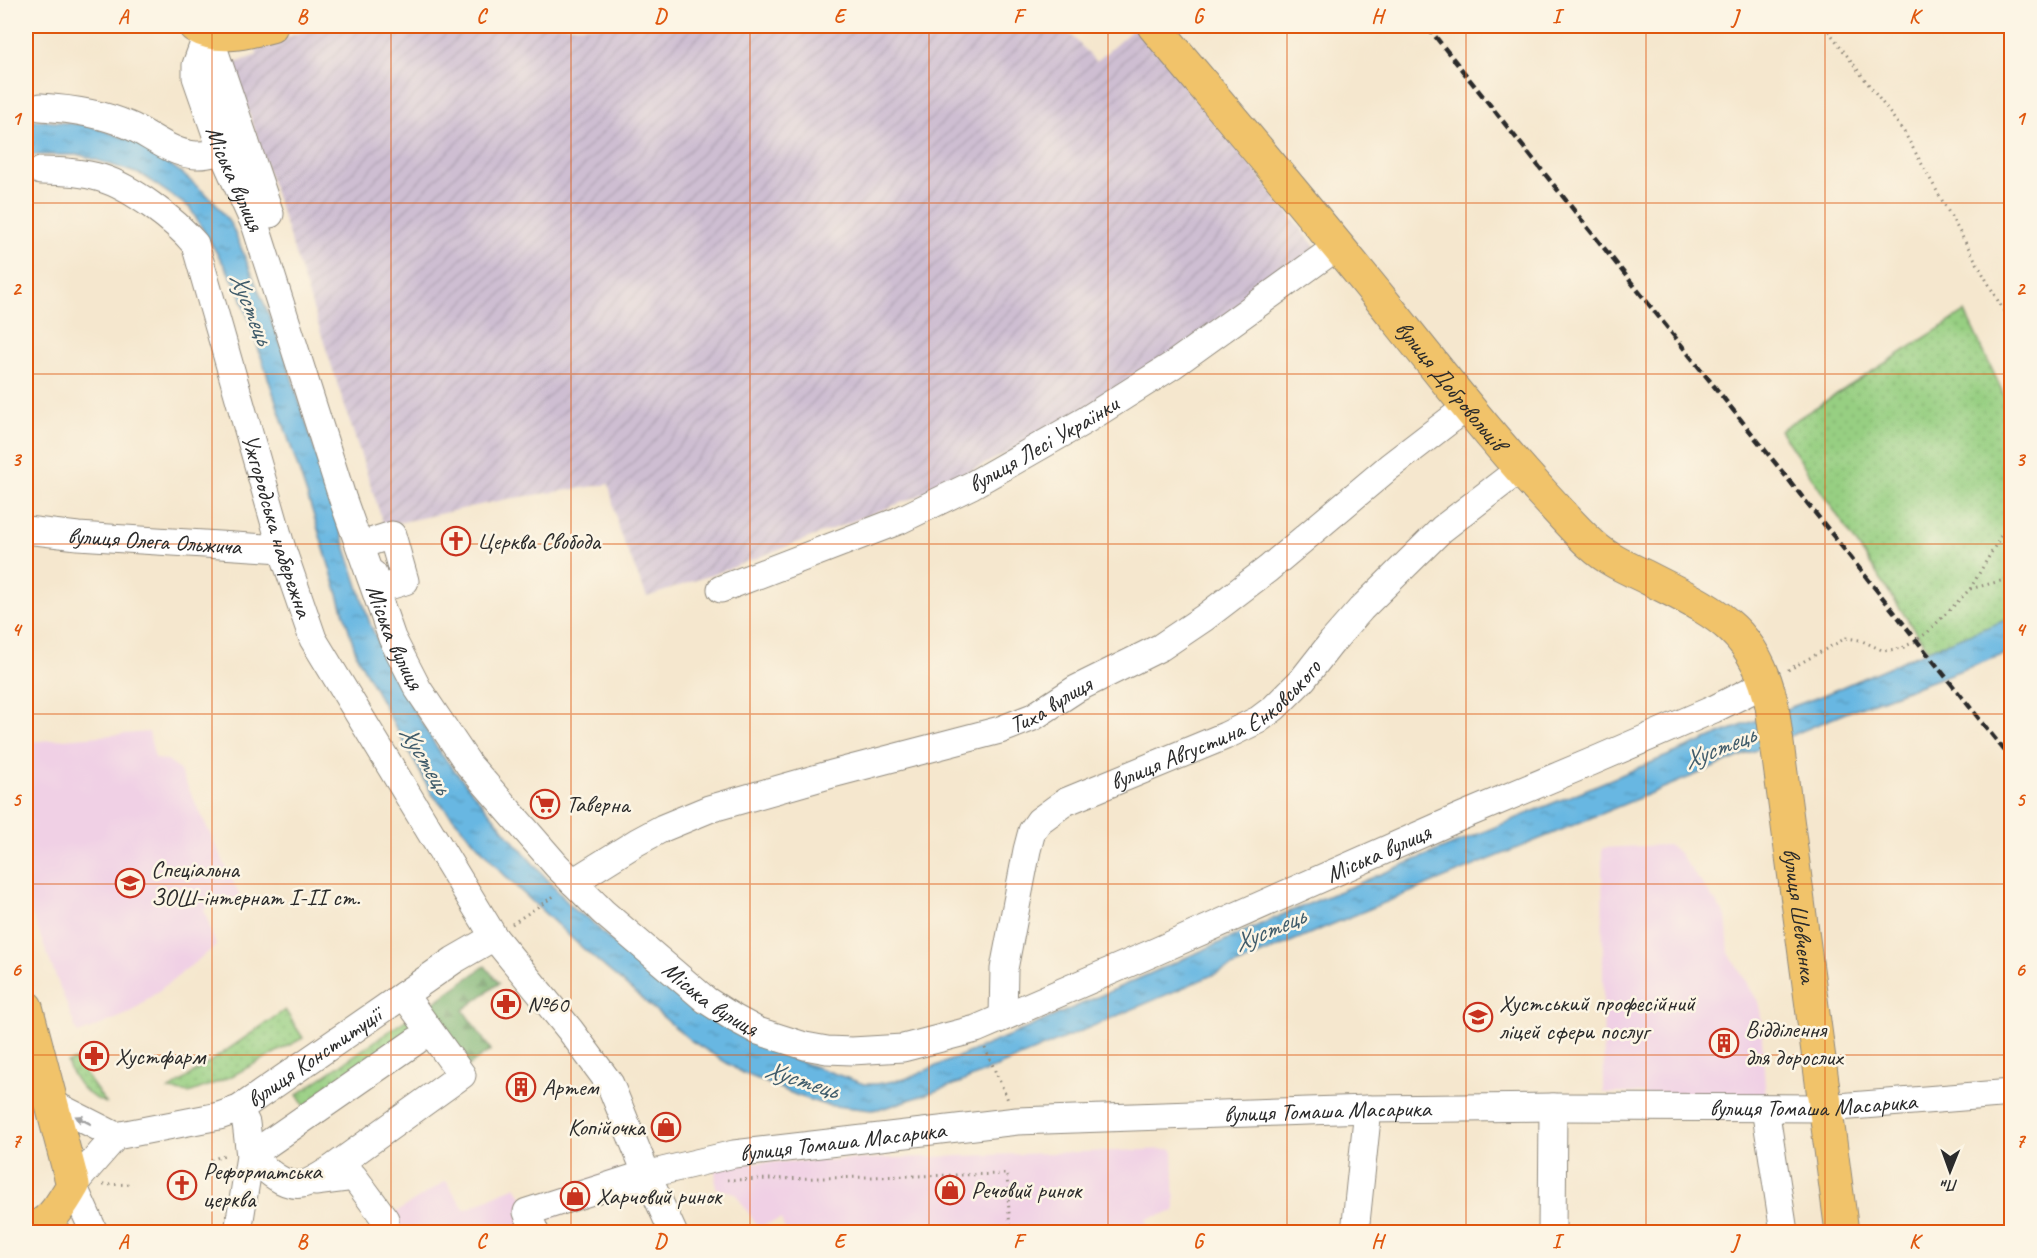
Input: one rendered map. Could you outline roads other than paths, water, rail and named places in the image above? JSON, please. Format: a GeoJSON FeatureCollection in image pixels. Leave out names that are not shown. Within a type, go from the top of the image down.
{"type":"FeatureCollection","features":[{"type":"Feature","properties":{"kind":"main road"},"geometry":{"type":"LineString","coordinates":[[201,29],[224,34],[272,26]]}},
{"type":"Feature","properties":{"kind":"main road","name":"вулиця Добровольців"},"geometry":{"type":"LineString","coordinates":[[1154,26],[1520,469],[1598,551],[1611,560],[1712,612],[1731,626],[1747,644],[1769,695]]}},
{"type":"Feature","properties":{"kind":"main road","name":"вулиця Шевченка"},"geometry":{"type":"LineString","coordinates":[[1769,695],[1782,772],[1842,1233]]}},
{"type":"Feature","properties":{"kind":"main road"},"geometry":{"type":"LineString","coordinates":[[26,1007],[51,1103],[84,1185],[51,1219],[38,1228],[26,1232]]}},
{"type":"Feature","properties":{"kind":"street","name":"Міська вулиця"},"geometry":{"type":"LineString","coordinates":[[201,29],[196,77],[233,145],[256,227],[337,479],[364,544],[392,638],[405,664],[447,734],[536,844],[564,888],[603,912],[706,1000],[758,1031],[779,1039],[827,1050],[852,1051],[903,1048],[975,1029],[1406,840],[1642,740],[1769,695]]}},
{"type":"Feature","properties":{"kind":"street"},"geometry":{"type":"LineString","coordinates":[[41,107],[72,110],[114,119],[181,153],[206,155],[233,145],[275,227],[354,484],[364,544]]}},
{"type":"Feature","properties":{"kind":"street","name":"Ужгородська набережна"},"geometry":{"type":"LineString","coordinates":[[41,171],[73,172],[103,178],[126,189],[182,228],[195,244],[282,549],[313,639],[502,931],[610,1084],[647,1175]]}},
{"type":"Feature","properties":{"kind":"street","name":"вулиця Лесі Українки"},"geometry":{"type":"LineString","coordinates":[[721,589],[898,521],[972,485],[1086,420],[1173,365],[1338,246]]}},
{"type":"Feature","properties":{"kind":"street","name":"Тиха вулиця"},"geometry":{"type":"LineString","coordinates":[[564,888],[663,828],[709,809],[991,733],[1034,717],[1076,689],[1161,647],[1204,618],[1268,569],[1389,467],[1467,407]]}},
{"type":"Feature","properties":{"kind":"street","name":"вулиця Августина Єнковського"},"geometry":{"type":"LineString","coordinates":[[1003,1017],[1004,969],[1027,850],[1032,831],[1038,821],[1065,802],[1225,736],[1258,720],[1274,708],[1303,679],[1361,609],[1442,529],[1520,469]]}},
{"type":"Feature","properties":{"kind":"street","name":"вулиця Олега Ольжича"},"geometry":{"type":"LineString","coordinates":[[26,530],[282,549]]}},
{"type":"Feature","properties":{"kind":"street","name":"вулиця Конституції"},"geometry":{"type":"LineString","coordinates":[[116,1136],[219,1116],[239,1109],[454,960],[502,931]]}},
{"type":"Feature","properties":{"kind":"street"},"geometry":{"type":"LineString","coordinates":[[307,1183],[330,1170],[462,1075],[404,995]]}},
{"type":"Feature","properties":{"kind":"street"},"geometry":{"type":"LineString","coordinates":[[250,1156],[416,1041]]}},
{"type":"Feature","properties":{"kind":"street","name":"вулиця Томаша Масарика"},"geometry":{"type":"LineString","coordinates":[[535,1233],[527,1212],[633,1178],[734,1154],[1017,1121],[1368,1109],[1826,1108],[2012,1093]]}},
{"type":"Feature","properties":{"kind":"street"},"geometry":{"type":"LineString","coordinates":[[51,1103],[116,1136],[84,1185],[94,1233]]}},
{"type":"Feature","properties":{"kind":"street"},"geometry":{"type":"LineString","coordinates":[[1552,1233],[1553,1107]]}},
{"type":"Feature","properties":{"kind":"street"},"geometry":{"type":"LineString","coordinates":[[1765,1108],[1784,1233]]}},
{"type":"Feature","properties":{"kind":"street"},"geometry":{"type":"LineString","coordinates":[[238,1233],[250,1156],[246,1123],[239,1109]]}},
{"type":"Feature","properties":{"kind":"street"},"geometry":{"type":"LineString","coordinates":[[1354,1233],[1368,1109]]}},
{"type":"Feature","properties":{"kind":"street"},"geometry":{"type":"LineString","coordinates":[[250,1156],[279,1179],[295,1185],[354,1178],[385,1219]]}},
{"type":"Feature","properties":{"kind":"street"},"geometry":{"type":"LineString","coordinates":[[647,1175],[656,1233]]}},
{"type":"Feature","properties":{"kind":"street"},"geometry":{"type":"LineString","coordinates":[[647,1175],[674,1233]]}},
{"type":"Feature","properties":{"kind":"water","name":"Хустець"},"geometry":{"type":"Polygon","coordinates":[[[26,119],[87,125],[139,143],[179,171],[214,201],[232,226],[282,347],[370,624],[399,686],[441,754],[515,843],[576,912],[588,918],[669,990],[703,1014],[787,1057],[864,1084],[905,1079],[1023,1030],[1282,915],[1730,730],[1821,696],[1928,650],[2011,618],[2011,652],[1860,707],[1316,931],[959,1083],[888,1107],[872,1110],[825,1105],[741,1072],[690,1040],[579,945],[507,878],[432,794],[357,656],[312,510],[239,290],[190,208],[142,175],[81,155],[26,155],[26,119]]]}},
{"type":"Feature","properties":{"kind":"railway"},"geometry":{"type":"LineString","coordinates":[[1427,26],[2012,760]]}},
{"type":"Feature","properties":{"kind":"place","name":"Церква Свобода"},"geometry":{"type":"Point","coordinates":[456,541]}},
{"type":"Feature","properties":{"kind":"place","name":"Таверна"},"geometry":{"type":"Point","coordinates":[545,804]}},
{"type":"Feature","properties":{"kind":"place","name":"Спеціальна ЗОШ-інтернат І-ІІ ст."},"geometry":{"type":"Point","coordinates":[130,883]}},
{"type":"Feature","properties":{"kind":"place","name":"№60"},"geometry":{"type":"Point","coordinates":[506,1004]}},
{"type":"Feature","properties":{"kind":"place","name":"Хустський професійний ліцей сфери послуг"},"geometry":{"type":"Point","coordinates":[1478,1017]}},
{"type":"Feature","properties":{"kind":"place","name":"Відділення для дорослих"},"geometry":{"type":"Point","coordinates":[1724,1043]}},
{"type":"Feature","properties":{"kind":"place","name":"Хустфарм"},"geometry":{"type":"Point","coordinates":[94,1056]}},
{"type":"Feature","properties":{"kind":"place","name":"Артем"},"geometry":{"type":"Point","coordinates":[521,1087]}},
{"type":"Feature","properties":{"kind":"place","name":"Копійочка"},"geometry":{"type":"Point","coordinates":[666,1127]}},
{"type":"Feature","properties":{"kind":"place","name":"Реформатська церква"},"geometry":{"type":"Point","coordinates":[182,1185]}},
{"type":"Feature","properties":{"kind":"place","name":"Речовий ринок"},"geometry":{"type":"Point","coordinates":[950,1190]}},
{"type":"Feature","properties":{"kind":"place","name":"Харчовий ринок"},"geometry":{"type":"Point","coordinates":[575,1196]}}]}
